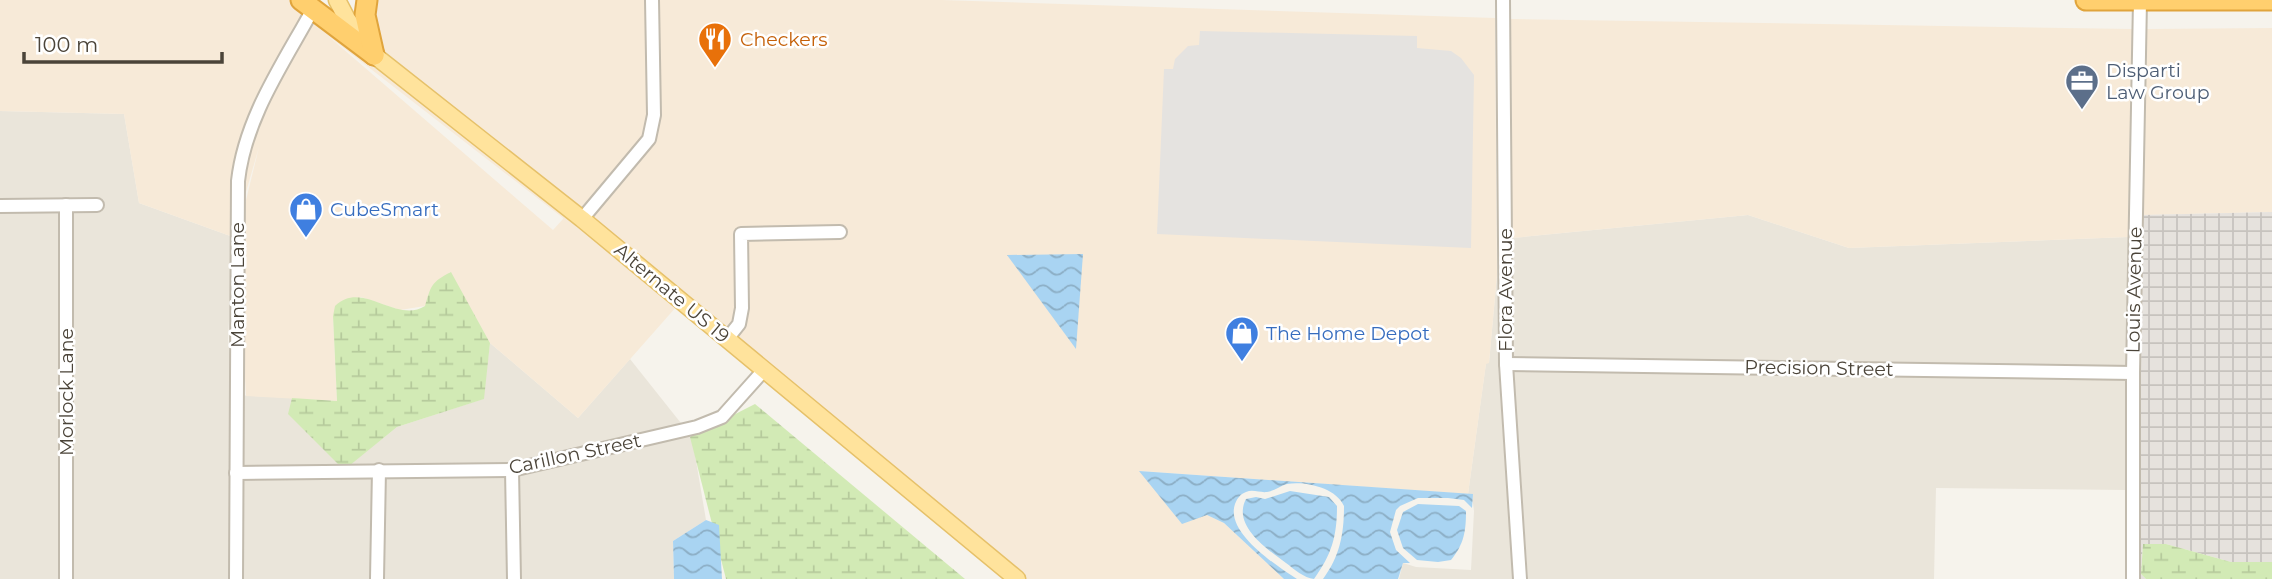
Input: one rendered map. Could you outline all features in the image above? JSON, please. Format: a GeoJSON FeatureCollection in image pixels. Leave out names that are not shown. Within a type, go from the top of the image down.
{"type":"FeatureCollection","features":[{"type":"Feature","properties":{"kind":"highway"},"geometry":{"type":"LineString","coordinates":[[367,0],[365,15],[374,55]]}},
{"type":"Feature","properties":{"kind":"highway"},"geometry":{"type":"LineString","coordinates":[[2086,0],[2272,0]]}},
{"type":"Feature","properties":{"kind":"highway"},"geometry":{"type":"LineString","coordinates":[[307,5],[374,55]]}},
{"type":"Feature","properties":{"kind":"main road","name":"Alternate US 19"},"geometry":{"type":"LineString","coordinates":[[337,0],[347,19],[374,55],[582,219],[1017,579]]}},
{"type":"Feature","properties":{"kind":"street"},"geometry":{"type":"LineString","coordinates":[[582,219],[649,139],[652,131],[652,0]]}},
{"type":"Feature","properties":{"kind":"street","name":"Flora Avenue"},"geometry":{"type":"LineString","coordinates":[[1503,0],[1506,364],[1520,579]]}},
{"type":"Feature","properties":{"kind":"street","name":"Louis Avenue"},"geometry":{"type":"LineString","coordinates":[[2133,579],[2133,373],[2140,0]]}},
{"type":"Feature","properties":{"kind":"street","name":"Manton Lane"},"geometry":{"type":"LineString","coordinates":[[236,579],[240,157],[251,122],[307,5]]}},
{"type":"Feature","properties":{"kind":"street","name":"Morlock Lane"},"geometry":{"type":"LineString","coordinates":[[66,205],[66,579]]}},
{"type":"Feature","properties":{"kind":"street"},"geometry":{"type":"LineString","coordinates":[[0,206],[97,205]]}},
{"type":"Feature","properties":{"kind":"street"},"geometry":{"type":"LineString","coordinates":[[727,339],[739,324],[741,311],[741,234],[840,232]]}},
{"type":"Feature","properties":{"kind":"street","name":"Precision Street"},"geometry":{"type":"LineString","coordinates":[[1506,364],[2133,373]]}},
{"type":"Feature","properties":{"kind":"street","name":"Carillon Street"},"geometry":{"type":"LineString","coordinates":[[236,472],[512,470],[697,427],[722,417],[764,370]]}},
{"type":"Feature","properties":{"kind":"street"},"geometry":{"type":"LineString","coordinates":[[377,579],[379,470]]}},
{"type":"Feature","properties":{"kind":"street"},"geometry":{"type":"LineString","coordinates":[[512,470],[514,579]]}},
{"type":"Feature","properties":{"kind":"shaded area"},"geometry":{"type":"Polygon","coordinates":[[[0,0],[289,0],[577,224],[677,306],[578,418],[490,343],[450,272],[425,306],[400,310],[361,297],[333,316],[337,401],[246,396],[237,237],[259,147],[233,237],[139,203],[124,114],[0,111],[0,0]],[[327,35],[553,230],[563,218],[327,35]]]}},
{"type":"Feature","properties":{"kind":"shaded area"},"geometry":{"type":"Polygon","coordinates":[[[378,0],[942,0],[1495,18],[1497,275],[1489,363],[1486,364],[1468,494],[1140,471],[1207,515],[1224,523],[1284,579],[1026,579],[588,214],[381,51],[373,15],[378,0]]]}},
{"type":"Feature","properties":{"kind":"shaded area"},"geometry":{"type":"Polygon","coordinates":[[[1511,19],[2132,29],[2128,237],[1849,248],[1748,215],[1512,238],[1511,19]]]}},
{"type":"Feature","properties":{"kind":"shaded area"},"geometry":{"type":"Polygon","coordinates":[[[2272,28],[2272,212],[2143,215],[2147,29],[2272,28]]]}},
{"type":"Feature","properties":{"kind":"shaded area"},"geometry":{"type":"Polygon","coordinates":[[[1200,31],[1417,36],[1417,48],[1451,51],[1461,58],[1474,75],[1471,248],[1157,234],[1164,69],[1173,69],[1175,59],[1188,46],[1199,45],[1200,31]]]}},
{"type":"Feature","properties":{"kind":"shaded area"},"geometry":{"type":"Polygon","coordinates":[[[0,111],[124,114],[139,203],[233,237],[228,340],[235,395],[292,398],[344,469],[397,427],[483,399],[490,343],[578,418],[630,359],[692,437],[706,520],[673,541],[674,579],[0,579],[0,111]]]}},
{"type":"Feature","properties":{"kind":"shaded area"},"geometry":{"type":"Polygon","coordinates":[[[2272,212],[2272,562],[2231,562],[2166,544],[2143,544],[2141,574],[2143,215],[2272,212]]]}},
{"type":"Feature","properties":{"kind":"shaded area"},"geometry":{"type":"Polygon","coordinates":[[[1748,215],[1849,248],[2128,237],[2126,490],[1936,488],[1934,579],[1528,579],[1513,363],[1512,238],[1748,215]]]}},
{"type":"Feature","properties":{"kind":"shaded area"},"geometry":{"type":"Polygon","coordinates":[[[1497,275],[1498,364],[1513,579],[1399,579],[1403,563],[1416,567],[1471,570],[1474,511],[1472,495],[1468,494],[1486,363],[1489,363],[1497,275]]]}},
{"type":"Feature","properties":{"kind":"green space"},"geometry":{"type":"Polygon","coordinates":[[[451,272],[490,343],[484,399],[397,427],[344,470],[288,414],[292,398],[337,401],[333,316],[335,306],[345,299],[356,297],[402,310],[414,310],[425,306],[433,285],[451,272]]]}},
{"type":"Feature","properties":{"kind":"green space"},"geometry":{"type":"Polygon","coordinates":[[[755,404],[965,579],[726,579],[690,437],[755,404]]]}},
{"type":"Feature","properties":{"kind":"green space"},"geometry":{"type":"Polygon","coordinates":[[[2143,544],[2166,544],[2231,562],[2272,562],[2272,579],[2146,579],[2141,574],[2143,544]]]}},
{"type":"Feature","properties":{"kind":"water"},"geometry":{"type":"Polygon","coordinates":[[[1083,254],[1076,349],[1007,255],[1083,254]]]}},
{"type":"Feature","properties":{"kind":"water"},"geometry":{"type":"Polygon","coordinates":[[[1139,471],[1473,494],[1472,508],[1464,500],[1448,498],[1418,498],[1400,506],[1396,510],[1390,532],[1396,550],[1410,563],[1403,563],[1398,579],[1323,579],[1337,553],[1342,535],[1344,506],[1340,500],[1327,490],[1303,484],[1287,484],[1267,492],[1244,493],[1235,504],[1234,515],[1238,526],[1255,548],[1297,579],[1284,579],[1224,523],[1207,515],[1182,524],[1139,471]]]}},
{"type":"Feature","properties":{"kind":"water"},"geometry":{"type":"Polygon","coordinates":[[[1290,491],[1329,497],[1337,506],[1332,544],[1314,579],[1299,573],[1261,544],[1247,527],[1244,518],[1246,499],[1265,499],[1290,491]]]}},
{"type":"Feature","properties":{"kind":"water"},"geometry":{"type":"Polygon","coordinates":[[[1418,504],[1459,506],[1466,511],[1463,537],[1451,560],[1417,560],[1403,548],[1397,530],[1403,512],[1418,504]]]}},
{"type":"Feature","properties":{"kind":"water"},"geometry":{"type":"Polygon","coordinates":[[[706,520],[719,525],[722,579],[674,579],[673,541],[706,520]]]}},
{"type":"Feature","properties":{"kind":"place","name":"Checkers"},"geometry":{"type":"Point","coordinates":[715,69]}},
{"type":"Feature","properties":{"kind":"place","name":"Disparti Law Group"},"geometry":{"type":"Point","coordinates":[2082,111]}},
{"type":"Feature","properties":{"kind":"place","name":"CubeSmart"},"geometry":{"type":"Point","coordinates":[306,239]}},
{"type":"Feature","properties":{"kind":"place","name":"The Home Depot"},"geometry":{"type":"Point","coordinates":[1242,363]}}]}
